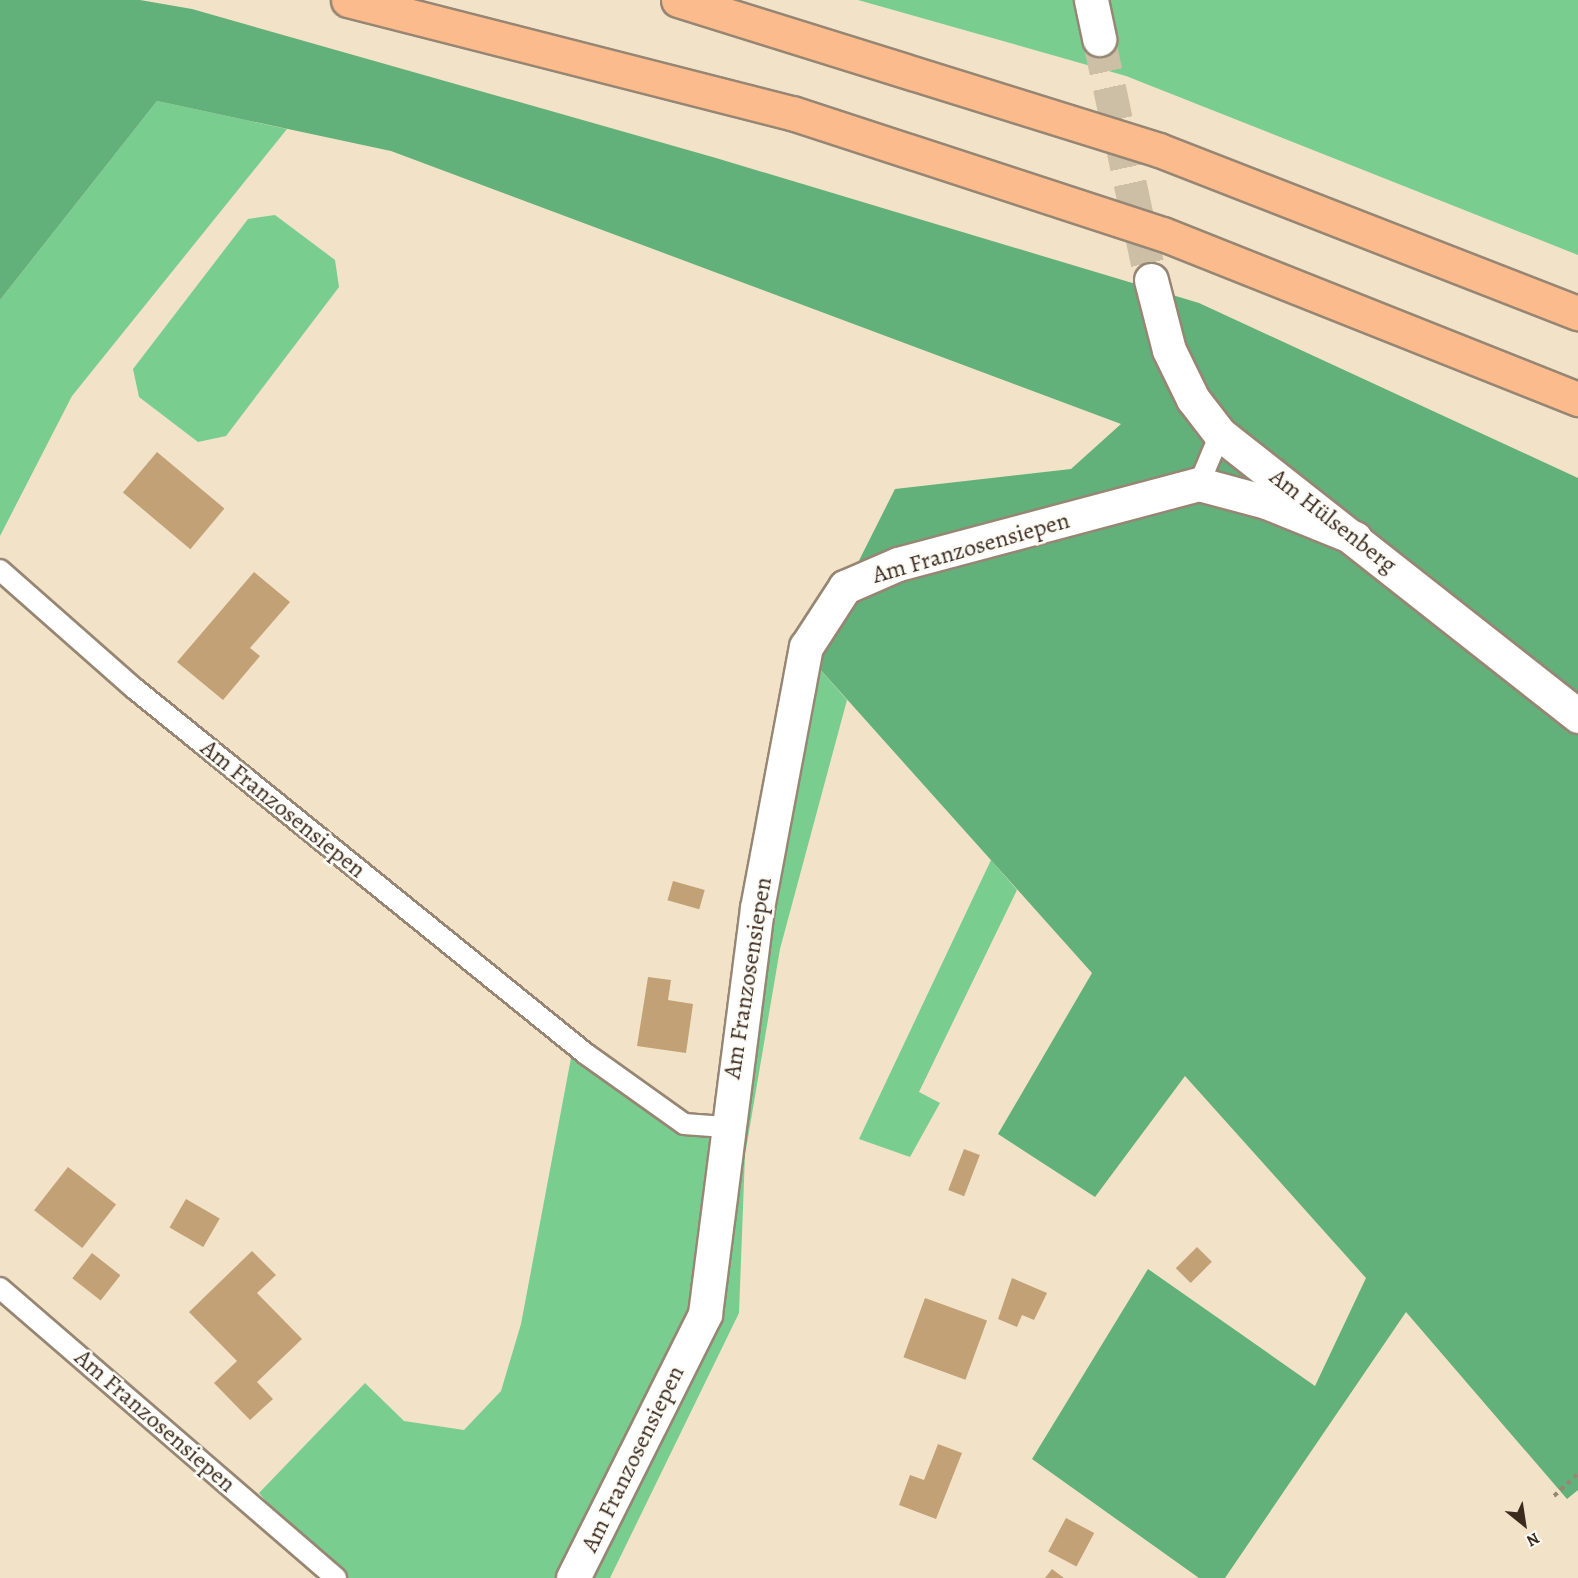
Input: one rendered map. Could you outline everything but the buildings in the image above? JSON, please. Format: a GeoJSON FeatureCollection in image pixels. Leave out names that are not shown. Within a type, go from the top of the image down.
{"type":"FeatureCollection","features":[{"type":"Feature","properties":{"kind":"highway"},"geometry":{"type":"LineString","coordinates":[[348,0],[517,39],[803,117],[1163,234],[1578,399]]}},
{"type":"Feature","properties":{"kind":"highway"},"geometry":{"type":"LineString","coordinates":[[678,0],[1159,150],[1578,313]]}},
{"type":"Feature","properties":{"kind":"street"},"geometry":{"type":"LineString","coordinates":[[1091,0],[1099,39]]}},
{"type":"Feature","properties":{"kind":"street","name":"Am Hülsenberg"},"geometry":{"type":"LineString","coordinates":[[1151,280],[1170,350],[1193,399],[1220,434],[1355,538],[1578,716]]}},
{"type":"Feature","properties":{"kind":"street","name":"Am Franzosensiepen"},"geometry":{"type":"LineString","coordinates":[[573,1578],[705,1314],[725,1127],[757,908],[806,647],[845,588],[898,564],[1199,484],[1266,502],[1355,538]]}},
{"type":"Feature","properties":{"kind":"lane"},"geometry":{"type":"LineString","coordinates":[[1199,484],[1220,434]]}},
{"type":"Feature","properties":{"kind":"lane","name":"Am Franzosensiepen"},"geometry":{"type":"LineString","coordinates":[[0,570],[135,689],[586,1054],[684,1124],[725,1127]]}},
{"type":"Feature","properties":{"kind":"lane","name":"Am Franzosensiepen"},"geometry":{"type":"LineString","coordinates":[[0,1288],[336,1578]]}},
{"type":"Feature","properties":{"kind":"path"},"geometry":{"type":"LineString","coordinates":[[1554,1497],[1578,1474]]}},
{"type":"Feature","properties":{"kind":"green space"},"geometry":{"type":"Polygon","coordinates":[[[0,0],[140,0],[192,9],[716,158],[1199,303],[1578,478],[1578,1490],[1567,1499],[1406,1312],[1225,1578],[1199,1578],[1032,1459],[1148,1269],[1315,1386],[1366,1278],[1185,1076],[1095,1197],[998,1134],[1092,973],[810,658],[895,489],[1071,469],[1121,424],[391,151],[157,101],[0,300],[0,0]]]}},
{"type":"Feature","properties":{"kind":"green space"},"geometry":{"type":"Polygon","coordinates":[[[858,0],[1578,0],[1578,255],[1126,76],[858,0]]]}},
{"type":"Feature","properties":{"kind":"green space"},"geometry":{"type":"Polygon","coordinates":[[[157,101],[287,129],[72,396],[0,536],[0,300],[157,101]]]}},
{"type":"Feature","properties":{"kind":"green space"},"geometry":{"type":"Polygon","coordinates":[[[275,215],[335,260],[339,287],[226,436],[198,442],[139,397],[133,369],[248,219],[275,215]]]}},
{"type":"Feature","properties":{"kind":"green space"},"geometry":{"type":"Polygon","coordinates":[[[810,658],[847,700],[780,949],[745,1155],[739,1313],[610,1578],[334,1578],[259,1493],[365,1383],[404,1421],[464,1430],[501,1391],[521,1324],[574,1042],[684,1124],[725,1127],[810,658]]]}},
{"type":"Feature","properties":{"kind":"green space"},"geometry":{"type":"Polygon","coordinates":[[[991,860],[1017,890],[919,1092],[940,1103],[910,1157],[859,1139],[991,860]]]}},
{"type":"Feature","properties":{"kind":"tunnel"},"geometry":{"type":"LineString","coordinates":[[1099,39],[1151,280]]}}]}
